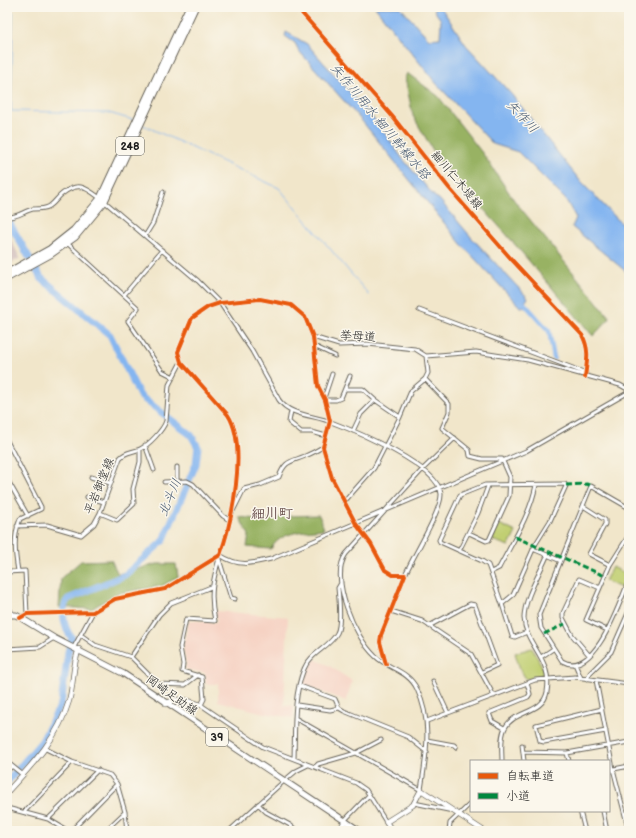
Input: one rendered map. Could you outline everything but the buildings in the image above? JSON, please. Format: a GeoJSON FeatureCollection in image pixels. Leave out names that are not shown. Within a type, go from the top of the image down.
{"type":"FeatureCollection","features":[{"type":"Feature","properties":{"kind":"highway","name":"248"},"geometry":{"type":"LineString","coordinates":[[36,260],[74,230],[102,200],[189,7]]}},
{"type":"Feature","properties":{"kind":"highway","name":"248"},"geometry":{"type":"LineString","coordinates":[[7,278],[75,237],[102,200],[194,7]]}},
{"type":"Feature","properties":{"kind":"highway","name":"248"},"geometry":{"type":"LineString","coordinates":[[7,273],[29,264]]}},
{"type":"Feature","properties":{"kind":"main road","name":"岡崎足助線"},"geometry":{"type":"LineString","coordinates":[[10,614],[124,674],[166,704],[360,831]]}},
{"type":"Feature","properties":{"kind":"street","name":"細川仁木堤線"},"geometry":{"type":"LineString","coordinates":[[293,7],[300,11],[392,116],[449,188],[508,256],[582,335],[587,344],[588,355],[586,375]]}},
{"type":"Feature","properties":{"kind":"street"},"geometry":{"type":"LineString","coordinates":[[7,217],[14,218],[33,209],[46,208],[52,205],[61,194],[75,186],[84,186],[198,280],[220,303],[252,351],[279,400],[291,410],[330,421],[385,444],[423,469],[440,489],[441,496],[431,522],[405,575],[380,639],[386,664]]}},
{"type":"Feature","properties":{"kind":"street"},"geometry":{"type":"LineString","coordinates":[[145,236],[153,223],[163,192]]}},
{"type":"Feature","properties":{"kind":"street"},"geometry":{"type":"LineString","coordinates":[[66,243],[138,308],[128,321],[162,370],[172,376],[181,362]]}},
{"type":"Feature","properties":{"kind":"street"},"geometry":{"type":"LineString","coordinates":[[124,295],[162,250]]}},
{"type":"Feature","properties":{"kind":"street"},"geometry":{"type":"LineString","coordinates":[[201,705],[204,699],[202,677],[182,671],[183,664],[180,647],[186,619],[215,621],[211,603],[211,587],[229,520],[238,473],[233,425],[228,415],[181,362],[178,352],[192,318],[208,307],[220,303],[260,299],[291,305],[305,317],[313,337],[318,386],[324,399],[330,421],[323,447],[332,478],[356,524],[364,534],[385,570],[393,575],[405,575]]}},
{"type":"Feature","properties":{"kind":"street"},"geometry":{"type":"LineString","coordinates":[[419,310],[586,375]]}},
{"type":"Feature","properties":{"kind":"street","name":"挙母道"},"geometry":{"type":"LineString","coordinates":[[313,337],[339,345],[368,344],[415,349],[426,356],[476,352],[528,360],[620,385],[629,391]]}},
{"type":"Feature","properties":{"kind":"street"},"geometry":{"type":"LineString","coordinates":[[314,346],[335,356]]}},
{"type":"Feature","properties":{"kind":"street"},"geometry":{"type":"LineString","coordinates":[[344,502],[374,468],[400,417],[411,391],[425,379],[428,373],[426,356]]}},
{"type":"Feature","properties":{"kind":"street"},"geometry":{"type":"LineString","coordinates":[[324,399],[332,374]]}},
{"type":"Feature","properties":{"kind":"street","name":"平岩御堂線"},"geometry":{"type":"LineString","coordinates":[[17,526],[47,525],[81,535],[94,524],[100,513],[120,458],[126,452],[140,449],[164,426],[167,412],[168,390],[172,376]]}},
{"type":"Feature","properties":{"kind":"street"},"geometry":{"type":"LineString","coordinates":[[324,399],[339,400],[346,389],[350,376]]}},
{"type":"Feature","properties":{"kind":"street"},"geometry":{"type":"LineString","coordinates":[[425,379],[449,404],[449,412],[442,428],[468,450],[470,456],[482,459],[502,460],[510,475],[508,500],[489,540],[486,541],[469,533]]}},
{"type":"Feature","properties":{"kind":"street"},"geometry":{"type":"LineString","coordinates":[[346,389],[363,389],[375,400],[400,417]]}},
{"type":"Feature","properties":{"kind":"street"},"geometry":{"type":"LineString","coordinates":[[220,555],[238,564],[265,560],[356,524],[526,451],[629,391]]}},
{"type":"Feature","properties":{"kind":"street"},"geometry":{"type":"LineString","coordinates":[[353,431],[361,414],[375,400]]}},
{"type":"Feature","properties":{"kind":"street"},"geometry":{"type":"LineString","coordinates":[[291,410],[289,422],[297,431],[326,436]]}},
{"type":"Feature","properties":{"kind":"street"},"geometry":{"type":"LineString","coordinates":[[386,822],[414,803],[421,790],[427,752],[427,721],[416,688],[410,679],[400,670],[380,661],[364,644],[345,603],[341,583],[340,565],[343,557],[423,469],[455,438]]}},
{"type":"Feature","properties":{"kind":"street"},"geometry":{"type":"LineString","coordinates":[[7,440],[41,507],[41,509],[20,519],[17,526],[15,555],[18,571]]}},
{"type":"Feature","properties":{"kind":"street"},"geometry":{"type":"LineString","coordinates":[[145,445],[154,470]]}},
{"type":"Feature","properties":{"kind":"street"},"geometry":{"type":"LineString","coordinates":[[229,520],[244,489],[260,485],[279,477],[281,470],[288,462],[323,447]]}},
{"type":"Feature","properties":{"kind":"street"},"geometry":{"type":"LineString","coordinates":[[100,513],[117,520],[132,508],[135,500],[133,489],[140,462],[140,449]]}},
{"type":"Feature","properties":{"kind":"street"},"geometry":{"type":"LineString","coordinates":[[177,481],[178,467]]}},
{"type":"Feature","properties":{"kind":"street"},"geometry":{"type":"LineString","coordinates":[[91,477],[110,483]]}},
{"type":"Feature","properties":{"kind":"street"},"geometry":{"type":"LineString","coordinates":[[7,479],[28,516]]}},
{"type":"Feature","properties":{"kind":"street"},"geometry":{"type":"LineString","coordinates":[[164,482],[187,481],[193,484],[223,516],[229,520]]}},
{"type":"Feature","properties":{"kind":"street"},"geometry":{"type":"LineString","coordinates":[[491,572],[499,568],[525,519],[534,497],[536,485]]}},
{"type":"Feature","properties":{"kind":"street"},"geometry":{"type":"LineString","coordinates":[[502,604],[513,595],[534,549],[550,521],[566,485],[488,486],[459,496],[439,540],[440,542],[485,562],[491,572],[512,636],[515,637],[527,632]]}},
{"type":"Feature","properties":{"kind":"street"},"geometry":{"type":"LineString","coordinates":[[459,551],[469,533],[488,486]]}},
{"type":"Feature","properties":{"kind":"street"},"geometry":{"type":"LineString","coordinates":[[629,508],[593,486],[571,533],[561,562],[539,615],[541,628],[563,663],[575,664],[582,662],[599,645],[629,580]]}},
{"type":"Feature","properties":{"kind":"street"},"geometry":{"type":"LineString","coordinates":[[87,497],[104,502]]}},
{"type":"Feature","properties":{"kind":"street"},"geometry":{"type":"LineString","coordinates":[[583,506],[605,520],[605,524],[589,553],[610,565]]}},
{"type":"Feature","properties":{"kind":"street"},"geometry":{"type":"LineString","coordinates":[[606,630],[586,620],[610,565],[629,535]]}},
{"type":"Feature","properties":{"kind":"street"},"geometry":{"type":"LineString","coordinates":[[534,549],[561,562]]}},
{"type":"Feature","properties":{"kind":"street"},"geometry":{"type":"LineString","coordinates":[[20,618],[27,614],[93,612],[116,599],[165,589],[220,555]]}},
{"type":"Feature","properties":{"kind":"street"},"geometry":{"type":"LineString","coordinates":[[502,760],[502,737],[504,728],[516,718],[539,706],[547,694],[548,680],[546,666],[527,632],[524,621],[525,609],[547,556]]}},
{"type":"Feature","properties":{"kind":"street"},"geometry":{"type":"LineString","coordinates":[[219,559],[230,598],[235,600]]}},
{"type":"Feature","properties":{"kind":"street"},"geometry":{"type":"LineString","coordinates":[[7,572],[25,572],[27,614]]}},
{"type":"Feature","properties":{"kind":"street"},"geometry":{"type":"LineString","coordinates":[[590,655],[572,635],[565,624],[563,616],[579,579],[600,588]]}},
{"type":"Feature","properties":{"kind":"street"},"geometry":{"type":"LineString","coordinates":[[294,759],[295,718],[304,668],[308,662],[338,633],[338,588],[341,583]]}},
{"type":"Feature","properties":{"kind":"street"},"geometry":{"type":"LineString","coordinates":[[131,657],[159,615],[171,603],[211,587]]}},
{"type":"Feature","properties":{"kind":"street"},"geometry":{"type":"LineString","coordinates":[[429,626],[470,604],[475,605],[497,665],[482,672]]}},
{"type":"Feature","properties":{"kind":"street"},"geometry":{"type":"LineString","coordinates":[[7,606],[10,614]]}},
{"type":"Feature","properties":{"kind":"street"},"geometry":{"type":"LineString","coordinates":[[391,611],[418,620],[471,654],[494,696]]}},
{"type":"Feature","properties":{"kind":"street"},"geometry":{"type":"LineString","coordinates":[[587,679],[590,673],[611,652],[629,611]]}},
{"type":"Feature","properties":{"kind":"street"},"geometry":{"type":"LineString","coordinates":[[7,792],[46,749],[62,720],[70,699],[75,658],[73,646],[81,635],[93,612]]}},
{"type":"Feature","properties":{"kind":"street"},"geometry":{"type":"LineString","coordinates":[[81,635],[95,645],[131,657],[158,684],[185,685],[198,676]]}},
{"type":"Feature","properties":{"kind":"street"},"geometry":{"type":"LineString","coordinates":[[7,649],[40,646],[54,638]]}},
{"type":"Feature","properties":{"kind":"street"},"geometry":{"type":"LineString","coordinates":[[541,657],[553,649]]}},
{"type":"Feature","properties":{"kind":"street"},"geometry":{"type":"LineString","coordinates":[[575,664],[581,678]]}},
{"type":"Feature","properties":{"kind":"street"},"geometry":{"type":"LineString","coordinates":[[427,721],[535,680],[581,678],[629,684]]}},
{"type":"Feature","properties":{"kind":"street"},"geometry":{"type":"LineString","coordinates":[[596,680],[613,769],[628,831]]}},
{"type":"Feature","properties":{"kind":"street"},"geometry":{"type":"LineString","coordinates":[[433,681],[448,713]]}},
{"type":"Feature","properties":{"kind":"street"},"geometry":{"type":"LineString","coordinates":[[504,728],[492,722],[489,713],[528,697],[530,694],[526,683]]}},
{"type":"Feature","properties":{"kind":"street"},"geometry":{"type":"LineString","coordinates":[[300,686],[335,699],[339,708]]}},
{"type":"Feature","properties":{"kind":"street"},"geometry":{"type":"LineString","coordinates":[[166,704],[173,699],[201,705],[263,747],[353,781],[364,788],[392,831]]}},
{"type":"Feature","properties":{"kind":"street"},"geometry":{"type":"LineString","coordinates":[[297,705],[330,710],[339,708],[408,737],[427,752]]}},
{"type":"Feature","properties":{"kind":"street"},"geometry":{"type":"LineString","coordinates":[[602,709],[536,725],[540,741],[544,742],[606,731]]}},
{"type":"Feature","properties":{"kind":"street"},"geometry":{"type":"LineString","coordinates":[[295,718],[421,790],[480,830]]}},
{"type":"Feature","properties":{"kind":"street"},"geometry":{"type":"LineString","coordinates":[[315,767],[318,764],[356,753],[381,740]]}},
{"type":"Feature","properties":{"kind":"street"},"geometry":{"type":"LineString","coordinates":[[427,740],[454,745],[456,747]]}},
{"type":"Feature","properties":{"kind":"street"},"geometry":{"type":"LineString","coordinates":[[524,752],[567,753],[629,742]]}},
{"type":"Feature","properties":{"kind":"street"},"geometry":{"type":"LineString","coordinates":[[522,745],[524,760]]}},
{"type":"Feature","properties":{"kind":"street"},"geometry":{"type":"LineString","coordinates":[[46,749],[72,762],[110,775],[117,784],[125,812],[127,831]]}},
{"type":"Feature","properties":{"kind":"street"},"geometry":{"type":"LineString","coordinates":[[567,753],[569,760]]}},
{"type":"Feature","properties":{"kind":"street"},"geometry":{"type":"LineString","coordinates":[[7,762],[22,774]]}},
{"type":"Feature","properties":{"kind":"street"},"geometry":{"type":"LineString","coordinates":[[24,812],[72,762]]}},
{"type":"Feature","properties":{"kind":"street"},"geometry":{"type":"LineString","coordinates":[[229,831],[284,781],[296,771],[308,765]]}},
{"type":"Feature","properties":{"kind":"street"},"geometry":{"type":"LineString","coordinates":[[610,770],[629,766]]}},
{"type":"Feature","properties":{"kind":"street"},"geometry":{"type":"LineString","coordinates":[[7,771],[13,767]]}},
{"type":"Feature","properties":{"kind":"street"},"geometry":{"type":"LineString","coordinates":[[48,819],[98,770]]}},
{"type":"Feature","properties":{"kind":"street"},"geometry":{"type":"LineString","coordinates":[[71,831],[117,784]]}},
{"type":"Feature","properties":{"kind":"street"},"geometry":{"type":"LineString","coordinates":[[339,831],[344,821],[369,795]]}},
{"type":"Feature","properties":{"kind":"street"},"geometry":{"type":"LineString","coordinates":[[414,803],[457,813]]}},
{"type":"Feature","properties":{"kind":"street"},"geometry":{"type":"LineString","coordinates":[[258,804],[266,812],[290,825],[297,831]]}},
{"type":"Feature","properties":{"kind":"street"},"geometry":{"type":"LineString","coordinates":[[449,831],[450,823],[457,813],[470,804]]}},
{"type":"Feature","properties":{"kind":"street"},"geometry":{"type":"LineString","coordinates":[[7,808],[48,819],[68,831]]}},
{"type":"Feature","properties":{"kind":"street"},"geometry":{"type":"LineString","coordinates":[[105,831],[125,812]]}},
{"type":"Feature","properties":{"kind":"street"},"geometry":{"type":"LineString","coordinates":[[580,812],[585,831]]}},
{"type":"Feature","properties":{"kind":"street"},"geometry":{"type":"LineString","coordinates":[[602,812],[607,831]]}},
{"type":"Feature","properties":{"kind":"shaded area"},"geometry":{"type":"Polygon","coordinates":[[[7,232],[20,258],[7,265],[7,232]]]}},
{"type":"Feature","properties":{"kind":"shaded area"},"geometry":{"type":"Polygon","coordinates":[[[215,611],[288,617],[284,705],[294,706],[293,718],[264,713],[218,701],[218,684],[206,684],[205,673],[185,669],[186,663],[183,647],[189,620],[217,623],[215,611]]]}},
{"type":"Feature","properties":{"kind":"shaded area"},"geometry":{"type":"Polygon","coordinates":[[[314,659],[328,665],[352,681],[346,701],[303,685],[308,667],[314,659]]]}},
{"type":"Feature","properties":{"kind":"green space"},"geometry":{"type":"Polygon","coordinates":[[[407,73],[438,96],[483,154],[514,200],[610,318],[593,336],[506,234],[438,159],[413,116],[405,78],[407,73]]]}},
{"type":"Feature","properties":{"kind":"green space"},"geometry":{"type":"Polygon","coordinates":[[[319,515],[324,529],[302,531],[287,535],[275,543],[271,549],[247,547],[249,535],[239,517],[267,520],[287,516],[319,515]]]}},
{"type":"Feature","properties":{"kind":"green space"},"geometry":{"type":"Polygon","coordinates":[[[499,524],[516,532],[509,546],[492,540],[499,524]]]}},
{"type":"Feature","properties":{"kind":"green space"},"geometry":{"type":"Polygon","coordinates":[[[111,560],[118,574],[157,564],[176,564],[178,577],[162,586],[118,593],[91,609],[59,607],[61,578],[81,561],[111,560]]]}},
{"type":"Feature","properties":{"kind":"green space"},"geometry":{"type":"Polygon","coordinates":[[[612,567],[629,575],[624,589],[605,581],[612,567]]]}},
{"type":"Feature","properties":{"kind":"green space"},"geometry":{"type":"Polygon","coordinates":[[[532,648],[543,668],[543,677],[526,679],[520,669],[515,653],[532,648]]]}},
{"type":"Feature","properties":{"kind":"water","name":"矢作川"},"geometry":{"type":"Polygon","coordinates":[[[375,7],[400,7],[429,39],[440,38],[441,20],[434,10],[437,7],[442,9],[466,45],[512,95],[581,182],[629,231],[629,274],[572,227],[576,218],[566,200],[518,152],[493,144],[435,82],[375,7]]]}},
{"type":"Feature","properties":{"kind":"water","name":"矢作川用水 細川幹線水路"},"geometry":{"type":"Polygon","coordinates":[[[286,32],[307,44],[379,125],[402,158],[435,197],[439,199],[471,237],[528,298],[525,302],[528,305],[521,308],[462,245],[362,121],[299,51],[295,43],[285,36],[286,32]]]}},
{"type":"Feature","properties":{"kind":"waterway"},"geometry":{"type":"LineString","coordinates":[[7,12],[13,12],[11,111],[109,113],[133,120]]}},
{"type":"Feature","properties":{"kind":"waterway"},"geometry":{"type":"LineString","coordinates":[[143,125],[279,188],[369,295]]}},
{"type":"Feature","properties":{"kind":"waterway","name":"北斗川"},"geometry":{"type":"LineString","coordinates":[[7,223],[10,224],[41,278],[110,335],[140,396],[191,435],[198,447],[196,464],[163,541],[125,575],[68,599],[64,608],[64,619],[67,630],[72,638],[68,652],[61,704],[42,741],[7,782]]}},
{"type":"Feature","properties":{"kind":"waterway","name":"矢作川用水 細川幹線水路"},"geometry":{"type":"LineString","coordinates":[[523,302],[549,331],[554,358]]}},
{"type":"Feature","properties":{"kind":"marked path"},"geometry":{"type":"LineString","coordinates":[[566,485],[587,484],[591,486]]}},
{"type":"Feature","properties":{"kind":"marked path"},"geometry":{"type":"LineString","coordinates":[[515,537],[605,576]]}},
{"type":"Feature","properties":{"kind":"marked path"},"geometry":{"type":"LineString","coordinates":[[544,634],[565,624]]}},
{"type":"Feature","properties":{"kind":"cycle path"},"geometry":{"type":"LineString","coordinates":[[293,7],[300,11],[392,116],[449,188],[513,261],[582,335],[585,340],[587,351],[585,377]]}},
{"type":"Feature","properties":{"kind":"cycle path"},"geometry":{"type":"LineString","coordinates":[[20,618],[27,614],[93,612],[115,599],[165,589],[220,555],[229,524],[236,484],[237,445],[234,429],[228,415],[181,362],[178,352],[192,318],[208,307],[220,303],[260,299],[291,305],[305,317],[313,337],[318,386],[325,400],[330,421],[323,447],[332,478],[356,524],[371,544],[385,570],[393,575],[405,575],[381,635],[380,642],[386,664]]}},
{"type":"Feature","properties":{"kind":"district","name":"細川町"},"geometry":{"type":"Point","coordinates":[272,513]}}]}
